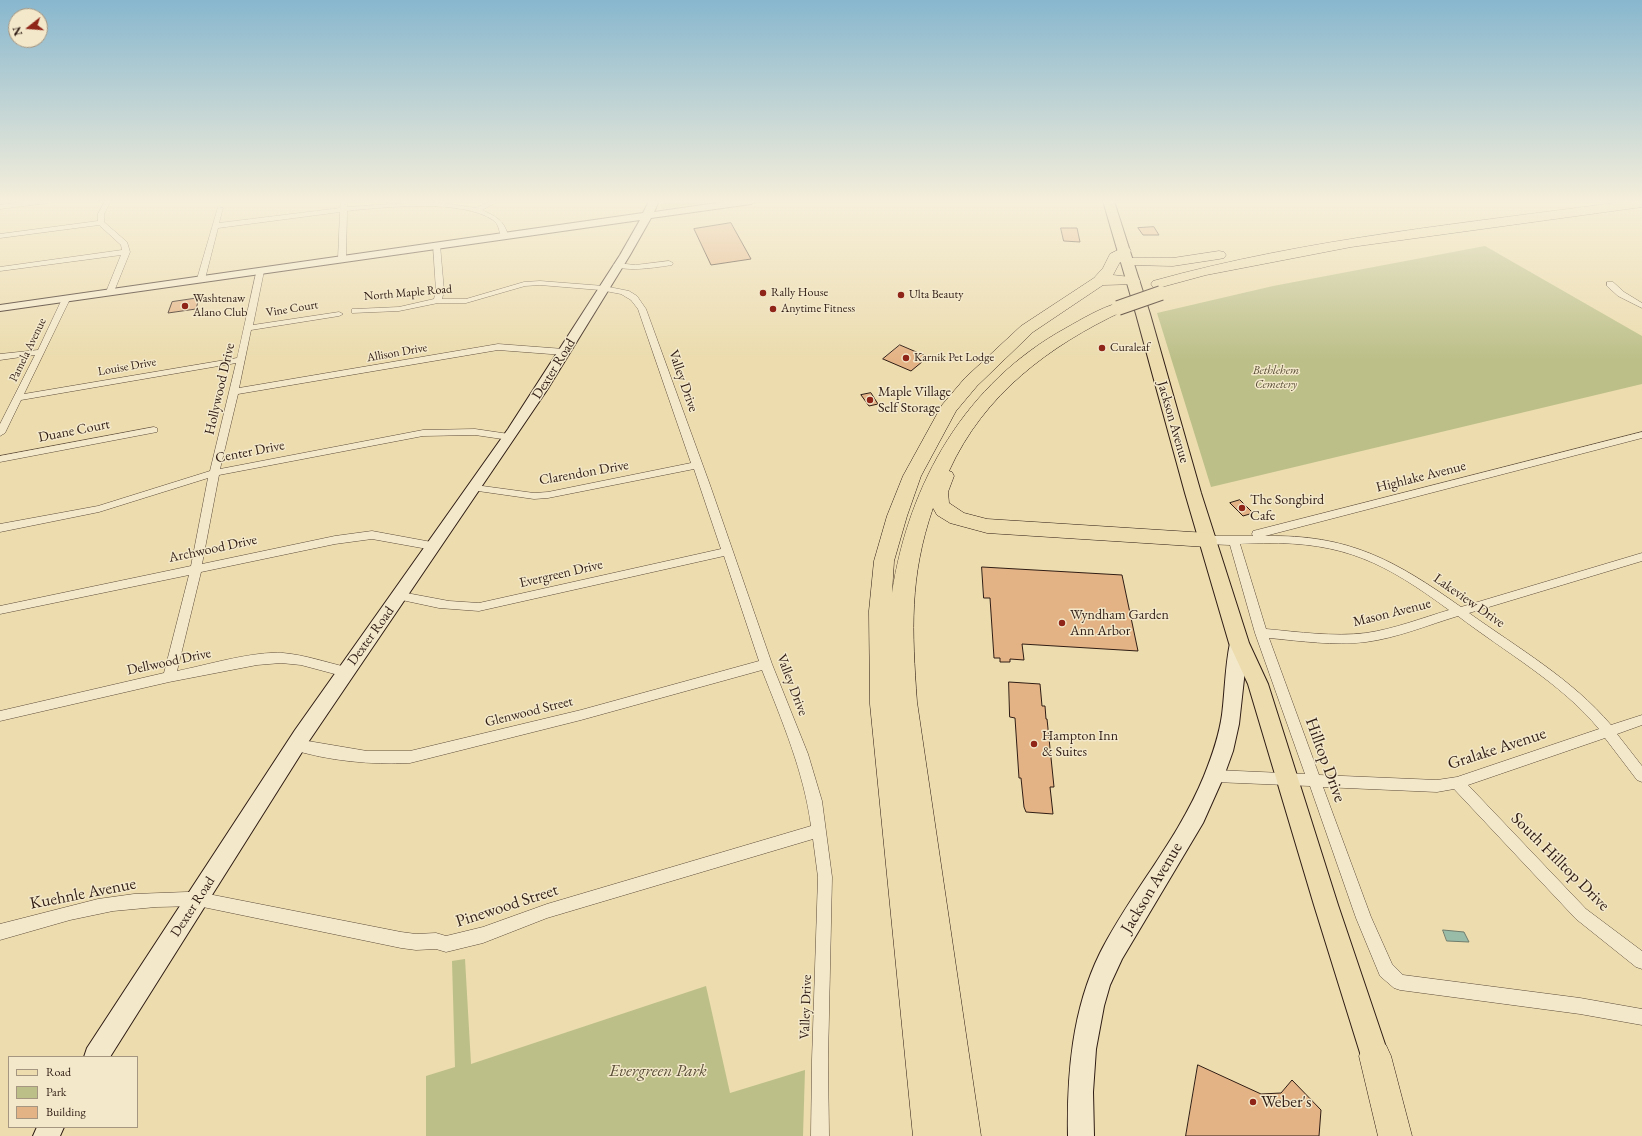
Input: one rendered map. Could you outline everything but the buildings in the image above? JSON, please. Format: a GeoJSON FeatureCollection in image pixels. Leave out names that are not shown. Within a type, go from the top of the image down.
{"type":"FeatureCollection","features":[{"type":"Feature","properties":{"kind":"highway"},"geometry":{"type":"LineString","coordinates":[[930,1136],[882,704],[879,647],[880,611],[884,561],[897,516],[912,476],[948,409],[971,382],[1003,350],[1027,329],[1099,281],[1110,270],[1115,257],[1125,256],[1173,262],[1235,254]]}},
{"type":"Feature","properties":{"kind":"highway"},"geometry":{"type":"LineString","coordinates":[[926,450],[954,412],[996,369],[1053,329],[1117,303],[1204,271],[1293,254]]}},
{"type":"Feature","properties":{"kind":"highway"},"geometry":{"type":"LineString","coordinates":[[1160,288],[1341,254]]}},
{"type":"Feature","properties":{"kind":"highway"},"geometry":{"type":"LineString","coordinates":[[1099,281],[1113,279],[1133,281]]}},
{"type":"Feature","properties":{"kind":"highway"},"geometry":{"type":"LineString","coordinates":[[964,1136],[906,702],[900,641],[902,600],[916,527],[926,499],[941,464],[978,408],[1018,368],[1064,335],[1117,303]]}},
{"type":"Feature","properties":{"kind":"highway"},"geometry":{"type":"LineString","coordinates":[[961,432],[954,458],[940,488],[938,497],[944,509],[960,519],[987,526],[1207,540]]}},
{"type":"Feature","properties":{"kind":"highway"},"geometry":{"type":"LineString","coordinates":[[1376,1056],[1395,1136]]}},
{"type":"Feature","properties":{"kind":"main road"},"geometry":{"type":"LineString","coordinates":[[0,308],[375,254]]}},
{"type":"Feature","properties":{"kind":"main road","name":"Dexter Road"},"geometry":{"type":"LineString","coordinates":[[97,1056],[296,745],[401,596],[433,546],[475,488],[564,352],[624,254]]}},
{"type":"Feature","properties":{"kind":"main road","name":"Jackson Avenue"},"geometry":{"type":"LineString","coordinates":[[1125,256],[1207,540],[1239,643],[1258,684],[1326,905],[1403,1136]]}},
{"type":"Feature","properties":{"kind":"main road","name":"Jackson Avenue"},"geometry":{"type":"LineString","coordinates":[[1081,1136],[1080,1098],[1088,1020],[1107,964],[1139,907],[1199,811],[1214,776],[1226,742],[1232,708],[1235,660],[1239,643]]}},
{"type":"Feature","properties":{"kind":"street"},"geometry":{"type":"LineString","coordinates":[[0,269],[111,254]]}},
{"type":"Feature","properties":{"kind":"street"},"geometry":{"type":"LineString","coordinates":[[110,292],[125,254]]}},
{"type":"Feature","properties":{"kind":"street"},"geometry":{"type":"LineString","coordinates":[[201,279],[208,254]]}},
{"type":"Feature","properties":{"kind":"street"},"geometry":{"type":"LineString","coordinates":[[342,254],[342,259]]}},
{"type":"Feature","properties":{"kind":"street"},"geometry":{"type":"LineString","coordinates":[[437,254],[440,291],[438,301]]}},
{"type":"Feature","properties":{"kind":"street"},"geometry":{"type":"LineString","coordinates":[[617,266],[635,267],[669,263]]}},
{"type":"Feature","properties":{"kind":"street","name":"Hollywood Drive"},"geometry":{"type":"LineString","coordinates":[[169,677],[196,568],[214,473],[234,392],[260,271]]}},
{"type":"Feature","properties":{"kind":"street","name":"North Maple Road"},"geometry":{"type":"LineString","coordinates":[[355,311],[399,309],[438,301],[466,301],[524,284],[540,283],[603,288]]}},
{"type":"Feature","properties":{"kind":"street"},"geometry":{"type":"LineString","coordinates":[[1610,284],[1621,294],[1642,306]]}},
{"type":"Feature","properties":{"kind":"street","name":"Valley Drive"},"geometry":{"type":"LineString","coordinates":[[603,288],[625,293],[636,299],[642,309],[728,551],[766,664],[780,697],[810,781],[820,830],[825,877],[820,1060],[820,1136]]}},
{"type":"Feature","properties":{"kind":"street","name":"Pamela Avenue"},"geometry":{"type":"LineString","coordinates":[[0,433],[66,299]]}},
{"type":"Feature","properties":{"kind":"street","name":"Vine Court"},"geometry":{"type":"LineString","coordinates":[[248,328],[339,314]]}},
{"type":"Feature","properties":{"kind":"street","name":"Allison Drive"},"geometry":{"type":"LineString","coordinates":[[234,392],[498,347],[564,352]]}},
{"type":"Feature","properties":{"kind":"street"},"geometry":{"type":"LineString","coordinates":[[0,357],[41,352]]}},
{"type":"Feature","properties":{"kind":"street","name":"Louise Drive"},"geometry":{"type":"LineString","coordinates":[[17,398],[241,360]]}},
{"type":"Feature","properties":{"kind":"street","name":"Duane Court"},"geometry":{"type":"LineString","coordinates":[[0,459],[154,430]]}},
{"type":"Feature","properties":{"kind":"street","name":"Center Drive"},"geometry":{"type":"LineString","coordinates":[[0,528],[99,509],[214,473],[423,433],[475,432],[509,437]]}},
{"type":"Feature","properties":{"kind":"street","name":"Highlake Avenue"},"geometry":{"type":"LineString","coordinates":[[1207,540],[1234,541],[1642,435]]}},
{"type":"Feature","properties":{"kind":"street","name":"Clarendon Drive"},"geometry":{"type":"LineString","coordinates":[[475,488],[534,496],[548,495],[697,465]]}},
{"type":"Feature","properties":{"kind":"street","name":"Archwood Drive"},"geometry":{"type":"LineString","coordinates":[[0,610],[335,540],[372,535],[433,546]]}},
{"type":"Feature","properties":{"kind":"street","name":"Lakeview Drive"},"geometry":{"type":"LineString","coordinates":[[1234,541],[1282,538],[1307,539],[1351,549],[1377,560],[1407,576],[1564,689],[1595,717],[1642,776]]}},
{"type":"Feature","properties":{"kind":"street","name":"Hilltop Drive"},"geometry":{"type":"LineString","coordinates":[[1234,541],[1261,633],[1313,780],[1379,957],[1386,970],[1400,982],[1580,1006],[1642,1017]]}},
{"type":"Feature","properties":{"kind":"street","name":"Evergreen Drive"},"geometry":{"type":"LineString","coordinates":[[401,596],[458,608],[479,606],[728,551]]}},
{"type":"Feature","properties":{"kind":"street","name":"Mason Avenue"},"geometry":{"type":"LineString","coordinates":[[1261,633],[1340,640],[1360,639],[1642,557]]}},
{"type":"Feature","properties":{"kind":"street","name":"Dellwood Drive"},"geometry":{"type":"LineString","coordinates":[[0,716],[220,666],[281,658],[301,660],[346,672]]}},
{"type":"Feature","properties":{"kind":"street","name":"Glenwood Street"},"geometry":{"type":"LineString","coordinates":[[296,745],[340,754],[390,759],[410,757],[581,715],[766,664]]}},
{"type":"Feature","properties":{"kind":"street","name":"Gralake Avenue"},"geometry":{"type":"LineString","coordinates":[[1214,776],[1437,786],[1456,783],[1642,720]]}},
{"type":"Feature","properties":{"kind":"street","name":"South Hilltop Drive"},"geometry":{"type":"LineString","coordinates":[[1456,783],[1581,914],[1642,962]]}},
{"type":"Feature","properties":{"kind":"street","name":"Pinewood Street"},"geometry":{"type":"LineString","coordinates":[[198,899],[400,940],[416,942],[436,941],[446,944],[483,935],[547,911],[820,830]]}},
{"type":"Feature","properties":{"kind":"street","name":"Kuehnle Avenue"},"geometry":{"type":"LineString","coordinates":[[0,932],[70,913],[113,904],[164,899],[198,899]]}},
{"type":"Feature","properties":{"kind":"green space","name":"Bethlehem Cemetery"},"geometry":{"type":"Polygon","coordinates":[[[1443,254],[1499,254],[1642,336],[1642,384],[1211,487],[1157,313],[1273,286],[1443,254]]]}},
{"type":"Feature","properties":{"kind":"green space","name":"Evergreen Park"},"geometry":{"type":"Polygon","coordinates":[[[465,959],[471,1064],[706,986],[730,1093],[805,1070],[803,1136],[426,1136],[426,1076],[455,1067],[452,961],[465,959]]]}},
{"type":"Feature","properties":{"kind":"shaded area"},"geometry":{"type":"Polygon","coordinates":[[[1443,930],[1464,932],[1469,942],[1447,941],[1443,930]]]}},
{"type":"Feature","properties":{"kind":"place","name":"Rally House"},"geometry":{"type":"Point","coordinates":[763,293]}},
{"type":"Feature","properties":{"kind":"place","name":"Ulta Beauty"},"geometry":{"type":"Point","coordinates":[901,295]}},
{"type":"Feature","properties":{"kind":"place","name":"Washtenaw Alano Club"},"geometry":{"type":"Point","coordinates":[185,306]}},
{"type":"Feature","properties":{"kind":"place","name":"Anytime Fitness"},"geometry":{"type":"Point","coordinates":[773,309]}},
{"type":"Feature","properties":{"kind":"place","name":"Curaleaf"},"geometry":{"type":"Point","coordinates":[1102,348]}},
{"type":"Feature","properties":{"kind":"place","name":"Karnik Pet Lodge"},"geometry":{"type":"Point","coordinates":[906,358]}},
{"type":"Feature","properties":{"kind":"place","name":"Maple Village Self Storage"},"geometry":{"type":"Point","coordinates":[870,400]}},
{"type":"Feature","properties":{"kind":"place","name":"The Songbird Cafe"},"geometry":{"type":"Point","coordinates":[1242,508]}},
{"type":"Feature","properties":{"kind":"place","name":"Wyndham Garden Ann Arbor"},"geometry":{"type":"Point","coordinates":[1062,623]}},
{"type":"Feature","properties":{"kind":"place","name":"Hampton Inn & Suites"},"geometry":{"type":"Point","coordinates":[1034,744]}},
{"type":"Feature","properties":{"kind":"place","name":"Weber's"},"geometry":{"type":"Point","coordinates":[1253,1102]}}]}
